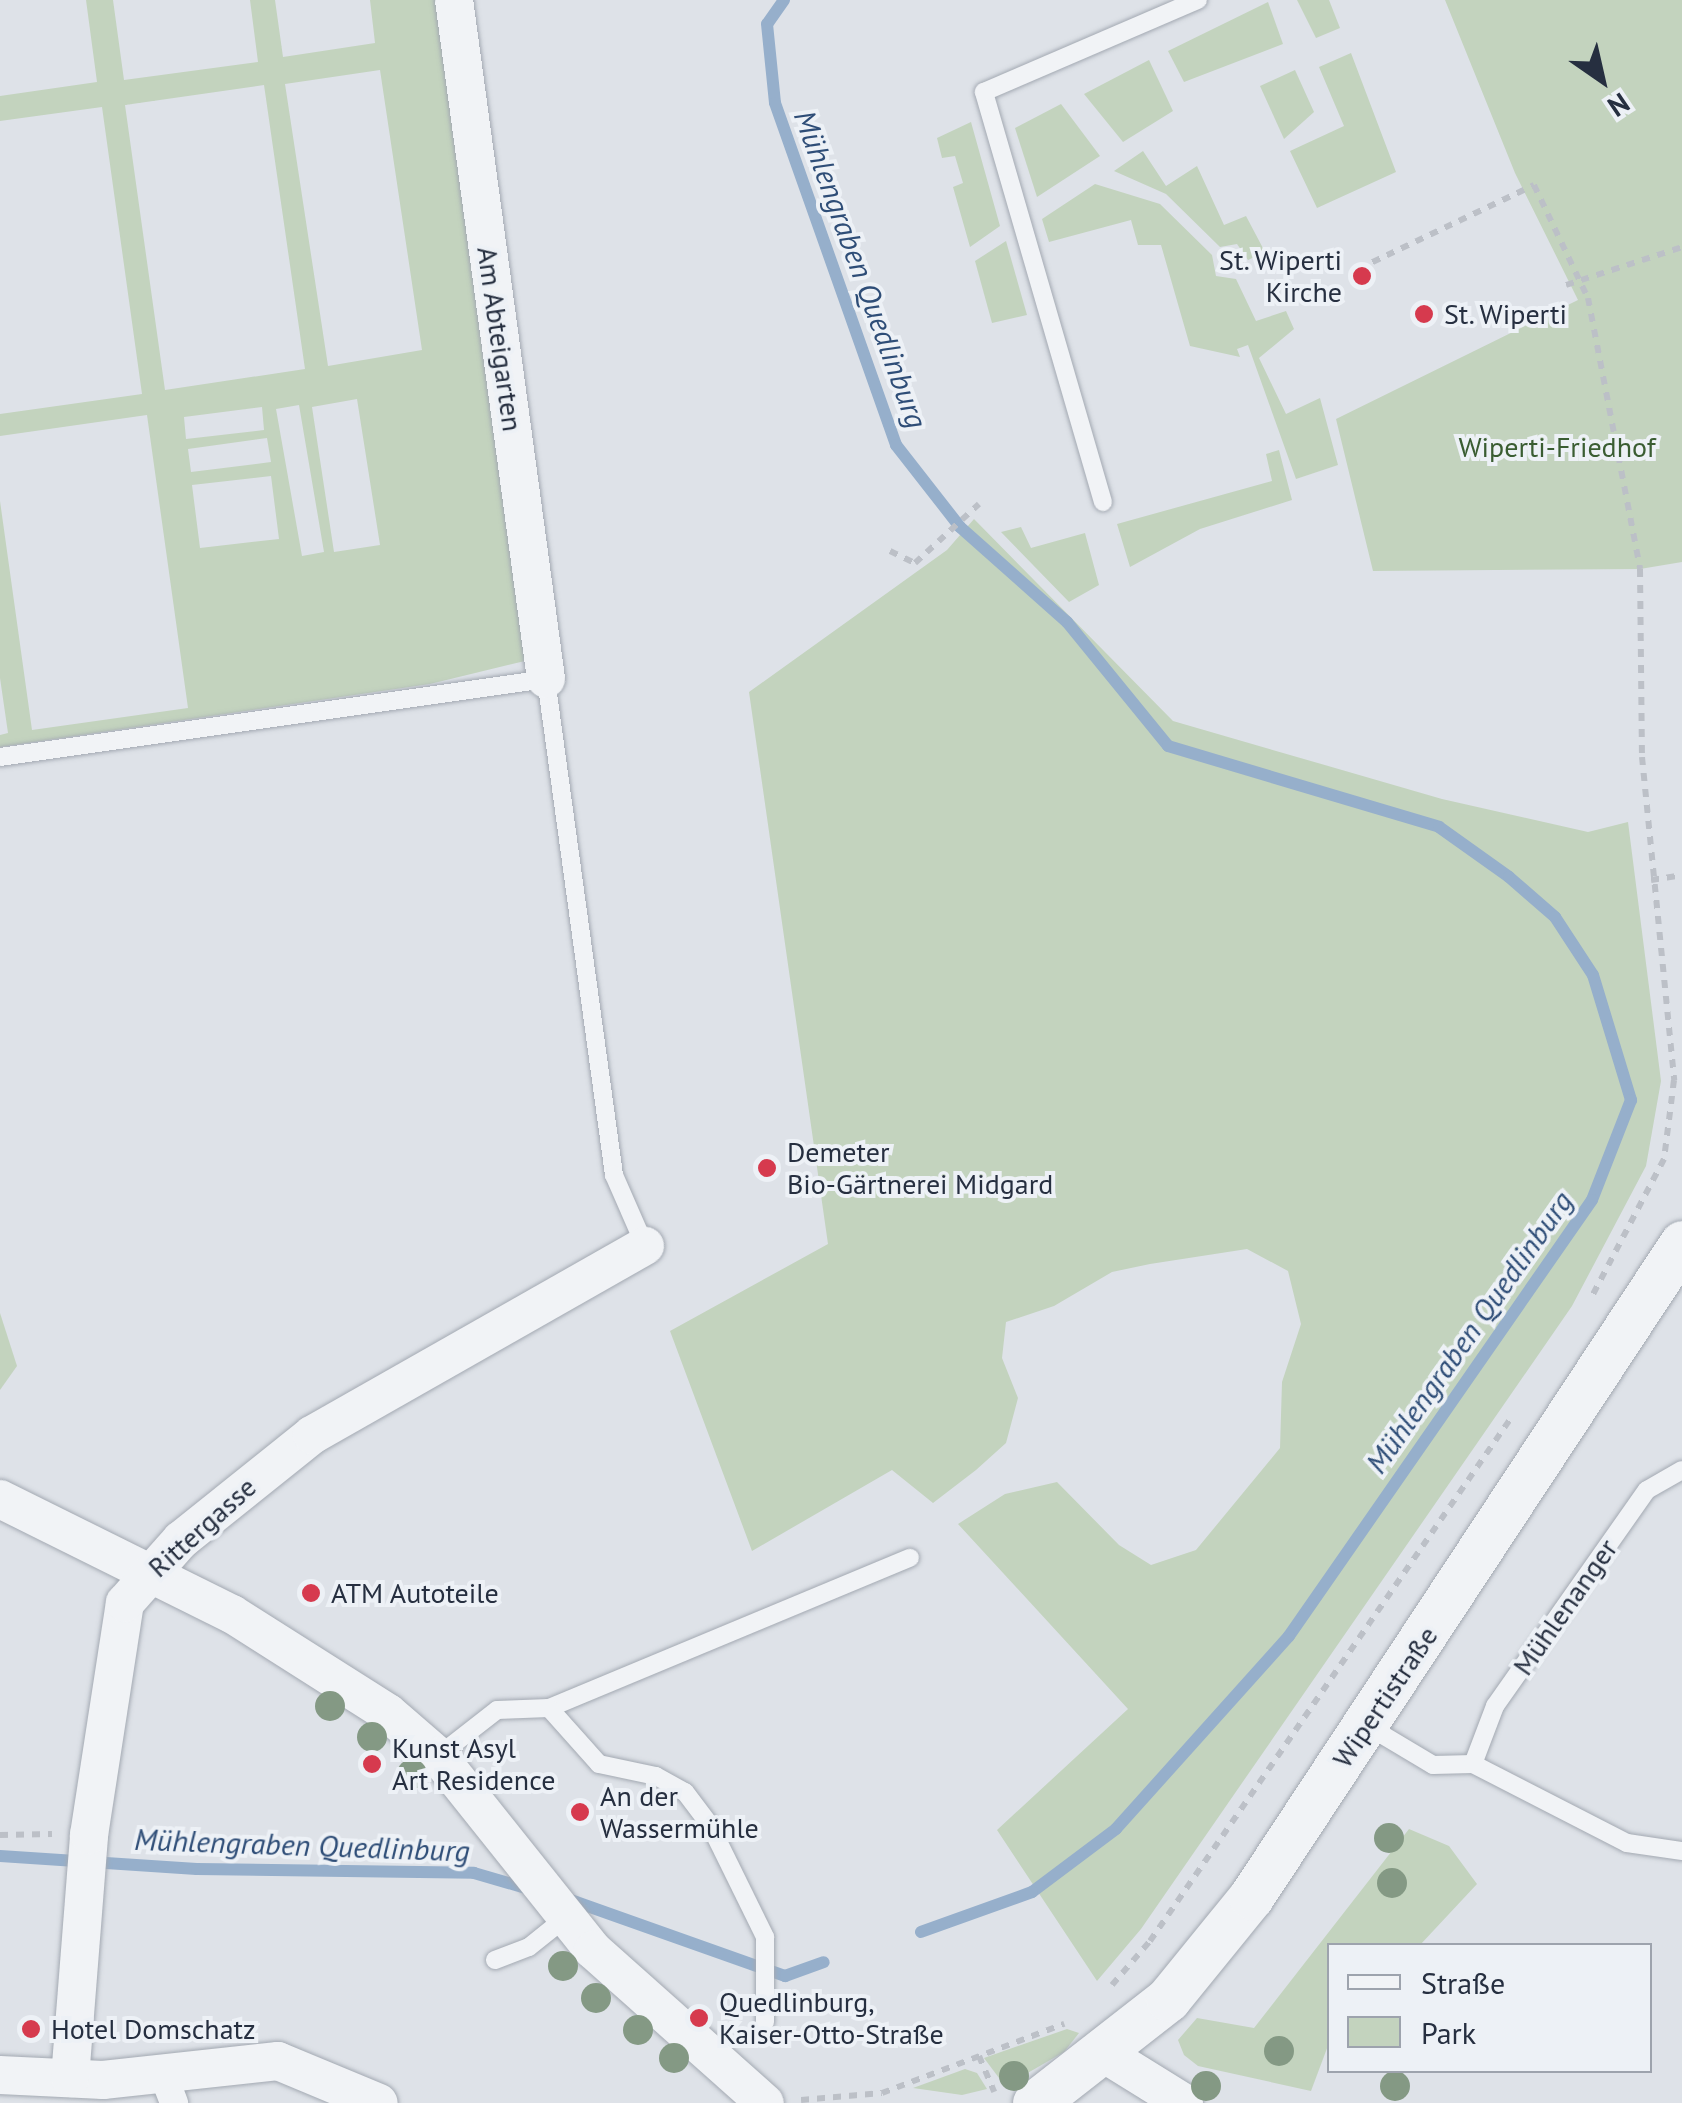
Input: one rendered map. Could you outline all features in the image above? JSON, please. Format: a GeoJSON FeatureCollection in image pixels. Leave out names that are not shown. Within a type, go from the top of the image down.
{"type":"FeatureCollection","features":[{"type":"Feature","properties":{"kind":"street","name":"Am Abteigarten"},"geometry":{"type":"LineString","coordinates":[[454,0],[546,678]]}},
{"type":"Feature","properties":{"kind":"street","name":"Wipertistraße"},"geometry":{"type":"LineString","coordinates":[[1015,2098],[1105,2054],[1194,1972],[1366,1725],[1682,1243]]}},
{"type":"Feature","properties":{"kind":"street","name":"Rittergasse"},"geometry":{"type":"LineString","coordinates":[[86,2079],[88,1847],[120,1621],[146,1575],[312,1435],[645,1246]]}},
{"type":"Feature","properties":{"kind":"street"},"geometry":{"type":"LineString","coordinates":[[0,1499],[316,1662],[438,1756],[564,1918],[626,1982],[765,2103]]}},
{"type":"Feature","properties":{"kind":"street"},"geometry":{"type":"LineString","coordinates":[[1105,2054],[1184,2103]]}},
{"type":"Feature","properties":{"kind":"street"},"geometry":{"type":"LineString","coordinates":[[0,2075],[169,2088],[278,2061],[379,2103]]}},
{"type":"Feature","properties":{"kind":"street"},"geometry":{"type":"LineString","coordinates":[[6,2103],[86,2079]]}},
{"type":"Feature","properties":{"kind":"lane"},"geometry":{"type":"LineString","coordinates":[[1102,502],[984,92],[1198,0]]}},
{"type":"Feature","properties":{"kind":"lane"},"geometry":{"type":"LineString","coordinates":[[0,757],[546,678],[614,1175],[645,1246]]}},
{"type":"Feature","properties":{"kind":"lane","name":"Mühlenanger"},"geometry":{"type":"LineString","coordinates":[[1473,1764],[1495,1706],[1646,1490],[1682,1470]]}},
{"type":"Feature","properties":{"kind":"lane"},"geometry":{"type":"LineString","coordinates":[[438,1756],[497,1710],[549,1708],[910,1558]]}},
{"type":"Feature","properties":{"kind":"lane"},"geometry":{"type":"LineString","coordinates":[[549,1708],[599,1764],[656,1776],[685,1792],[710,1825],[765,1936],[767,2014]]}},
{"type":"Feature","properties":{"kind":"lane"},"geometry":{"type":"LineString","coordinates":[[1366,1725],[1433,1766],[1473,1764],[1579,1824],[1626,1843],[1682,1851]]}},
{"type":"Feature","properties":{"kind":"lane"},"geometry":{"type":"LineString","coordinates":[[495,1960],[529,1947],[564,1918]]}},
{"type":"Feature","properties":{"kind":"path"},"geometry":{"type":"LineString","coordinates":[[1362,276],[1358,269],[1534,185],[1579,279],[1640,570],[1642,756],[1651,880],[1674,1080],[1664,1159],[1587,1304]]}},
{"type":"Feature","properties":{"kind":"path"},"geometry":{"type":"LineString","coordinates":[[1566,285],[1682,247]]}},
{"type":"Feature","properties":{"kind":"path"},"geometry":{"type":"LineString","coordinates":[[890,551],[915,563],[979,504]]}},
{"type":"Feature","properties":{"kind":"path"},"geometry":{"type":"LineString","coordinates":[[1651,880],[1682,874]]}},
{"type":"Feature","properties":{"kind":"path"},"geometry":{"type":"LineString","coordinates":[[1099,2000],[1150,1941],[1520,1406]]}},
{"type":"Feature","properties":{"kind":"path"},"geometry":{"type":"LineString","coordinates":[[0,1835],[88,1847]]}},
{"type":"Feature","properties":{"kind":"path"},"geometry":{"type":"LineString","coordinates":[[785,2103],[882,2092],[1068,2022]]}},
{"type":"Feature","properties":{"kind":"path"},"geometry":{"type":"LineString","coordinates":[[980,2056],[1015,2098]]}},
{"type":"Feature","properties":{"kind":"green space"},"geometry":{"type":"Polygon","coordinates":[[[86,0],[113,0],[124,80],[258,62],[250,0],[275,0],[283,57],[375,43],[370,0],[437,0],[529,660],[430,684],[0,747],[0,735],[8,733],[0,678],[0,501],[32,730],[188,708],[147,415],[0,436],[0,414],[142,394],[102,107],[0,121],[0,96],[97,82],[86,0]],[[380,70],[285,84],[328,366],[422,350],[380,70]],[[264,85],[125,105],[165,390],[305,369],[264,85]],[[357,399],[312,407],[334,552],[380,545],[357,399]],[[299,405],[276,409],[302,556],[324,552],[299,405]],[[262,407],[184,417],[186,439],[264,430],[262,407]],[[267,438],[188,449],[191,472],[271,462],[267,438]],[[271,476],[192,485],[200,548],[279,539],[271,476]]]}},
{"type":"Feature","properties":{"kind":"green space"},"geometry":{"type":"Polygon","coordinates":[[[1297,0],[1329,0],[1340,28],[1316,38],[1297,0]]]}},
{"type":"Feature","properties":{"kind":"green space","name":"Wiperti-Friedhof"},"geometry":{"type":"Polygon","coordinates":[[[1445,0],[1682,0],[1682,562],[1640,569],[1373,571],[1336,419],[1578,300],[1515,173],[1445,0]]]}},
{"type":"Feature","properties":{"kind":"green space"},"geometry":{"type":"Polygon","coordinates":[[[1268,2],[1283,44],[1184,82],[1168,51],[1268,2]]]}},
{"type":"Feature","properties":{"kind":"green space"},"geometry":{"type":"Polygon","coordinates":[[[1351,53],[1396,172],[1317,208],[1290,151],[1344,126],[1319,67],[1351,53]]]}},
{"type":"Feature","properties":{"kind":"green space"},"geometry":{"type":"Polygon","coordinates":[[[1149,60],[1173,111],[1123,142],[1084,94],[1149,60]]]}},
{"type":"Feature","properties":{"kind":"green space"},"geometry":{"type":"Polygon","coordinates":[[[1295,70],[1314,112],[1284,139],[1260,86],[1295,70]]]}},
{"type":"Feature","properties":{"kind":"green space"},"geometry":{"type":"Polygon","coordinates":[[[1061,104],[1100,156],[1037,197],[1015,128],[1061,104]]]}},
{"type":"Feature","properties":{"kind":"green space"},"geometry":{"type":"Polygon","coordinates":[[[971,122],[1000,226],[970,247],[953,187],[963,183],[955,156],[942,158],[937,138],[971,122]]]}},
{"type":"Feature","properties":{"kind":"green space"},"geometry":{"type":"Polygon","coordinates":[[[1143,151],[1166,186],[1197,166],[1224,225],[1246,216],[1265,252],[1248,260],[1237,244],[1220,247],[1166,194],[1114,171],[1143,151]]]}},
{"type":"Feature","properties":{"kind":"green space"},"geometry":{"type":"Polygon","coordinates":[[[1095,184],[1160,204],[1212,255],[1216,276],[1236,279],[1256,321],[1286,311],[1294,329],[1259,358],[1286,414],[1320,398],[1338,465],[1296,479],[1248,345],[1237,349],[1240,357],[1190,346],[1161,245],[1138,245],[1131,220],[1049,242],[1042,219],[1095,184]]]}},
{"type":"Feature","properties":{"kind":"green space"},"geometry":{"type":"Polygon","coordinates":[[[1006,241],[1027,315],[992,323],[975,261],[1006,241]]]}},
{"type":"Feature","properties":{"kind":"green space"},"geometry":{"type":"Polygon","coordinates":[[[1279,450],[1292,500],[1200,529],[1130,567],[1117,524],[1272,481],[1266,454],[1279,450]]]}},
{"type":"Feature","properties":{"kind":"green space"},"geometry":{"type":"Polygon","coordinates":[[[974,519],[1173,721],[1442,799],[1588,832],[1628,822],[1661,1081],[1646,1166],[1572,1306],[1141,1929],[1097,1981],[997,1830],[1128,1709],[958,1524],[1005,1494],[1057,1482],[1119,1545],[1151,1565],[1196,1550],[1280,1448],[1282,1382],[1301,1324],[1288,1271],[1247,1249],[1150,1264],[1112,1272],[1054,1306],[1006,1322],[1002,1358],[1018,1398],[1006,1443],[933,1503],[892,1470],[752,1551],[670,1331],[828,1244],[749,692],[947,550],[974,519]]]}},
{"type":"Feature","properties":{"kind":"green space"},"geometry":{"type":"Polygon","coordinates":[[[1021,527],[1031,548],[1085,533],[1099,585],[1069,602],[1001,532],[1021,527]]]}},
{"type":"Feature","properties":{"kind":"green space"},"geometry":{"type":"Polygon","coordinates":[[[0,1313],[17,1366],[0,1390],[0,1313]]]}},
{"type":"Feature","properties":{"kind":"green space"},"geometry":{"type":"Polygon","coordinates":[[[1409,1829],[1449,1846],[1477,1884],[1422,1943],[1327,1943],[1327,2048],[1311,2091],[1198,2066],[1184,2055],[1178,2040],[1197,2018],[1254,2028],[1409,1829]]]}},
{"type":"Feature","properties":{"kind":"green space"},"geometry":{"type":"Polygon","coordinates":[[[1067,2029],[1079,2033],[1064,2052],[1005,2086],[984,2058],[1067,2029]]]}},
{"type":"Feature","properties":{"kind":"green space"},"geometry":{"type":"Polygon","coordinates":[[[965,2069],[977,2073],[987,2089],[962,2095],[913,2088],[965,2069]]]}},
{"type":"Feature","properties":{"kind":"waterway","name":"Mühlengraben Quedlinburg"},"geometry":{"type":"LineString","coordinates":[[784,0],[767,24],[775,103],[896,445],[960,527],[1067,622],[1168,746],[1439,827],[1509,877],[1555,917],[1593,975],[1631,1100],[1592,1200],[1289,1636],[1116,1829],[1032,1892],[921,1932]]}},
{"type":"Feature","properties":{"kind":"waterway","name":"Mühlengraben Quedlinburg"},"geometry":{"type":"LineString","coordinates":[[0,1856],[197,1869],[474,1873],[533,1890]]}},
{"type":"Feature","properties":{"kind":"waterway","name":"Mühlengraben Quedlinburg"},"geometry":{"type":"LineString","coordinates":[[562,1897],[785,1976],[824,1962]]}},
{"type":"Feature","properties":{"kind":"place","name":"St. Wiperti Kirche"},"geometry":{"type":"Point","coordinates":[1362,276]}},
{"type":"Feature","properties":{"kind":"place","name":"St. Wiperti"},"geometry":{"type":"Point","coordinates":[1424,314]}},
{"type":"Feature","properties":{"kind":"place","name":"Demeter Bio-Gärtnerei Midgard"},"geometry":{"type":"Point","coordinates":[767,1168]}},
{"type":"Feature","properties":{"kind":"place","name":"ATM Autoteile"},"geometry":{"type":"Point","coordinates":[311,1593]}},
{"type":"Feature","properties":{"kind":"place","name":"Kunst Asyl Art Residence"},"geometry":{"type":"Point","coordinates":[372,1764]}},
{"type":"Feature","properties":{"kind":"place","name":"An der Wassermühle"},"geometry":{"type":"Point","coordinates":[580,1812]}},
{"type":"Feature","properties":{"kind":"place","name":"Quedlinburg, Kaiser-Otto-Straße"},"geometry":{"type":"Point","coordinates":[699,2018]}},
{"type":"Feature","properties":{"kind":"place","name":"Hotel Domschatz"},"geometry":{"type":"Point","coordinates":[31,2029]}}]}
